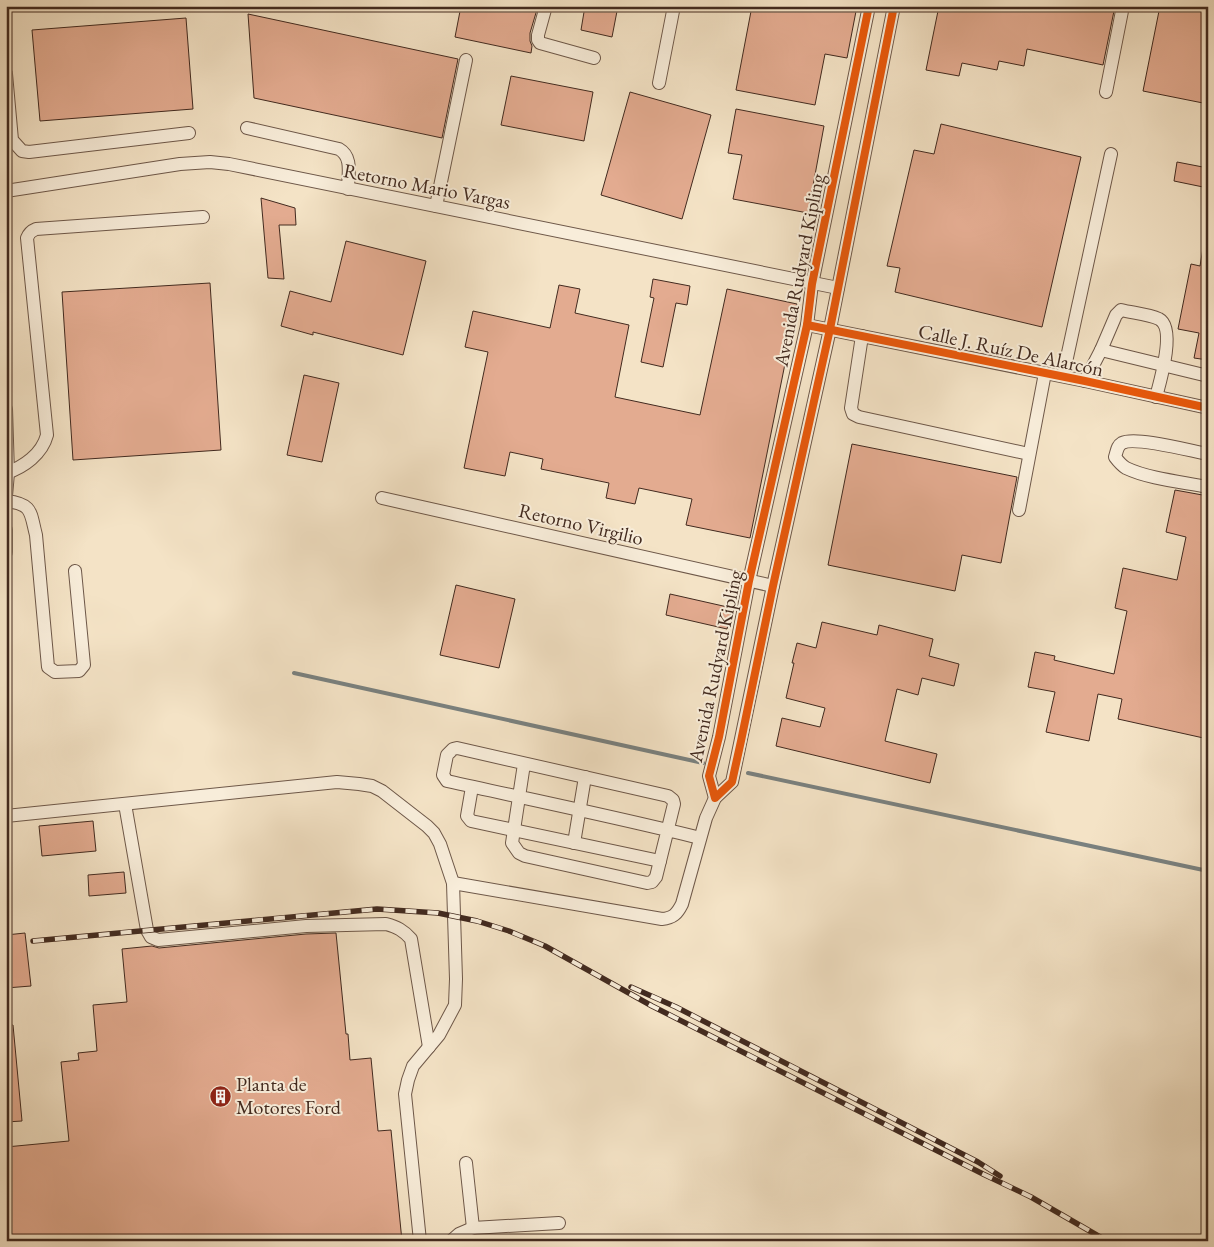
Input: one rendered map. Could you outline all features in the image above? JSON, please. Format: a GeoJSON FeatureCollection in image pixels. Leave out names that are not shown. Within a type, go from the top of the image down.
{"type":"FeatureCollection","features":[{"type":"Feature","properties":{"kind":"street"},"geometry":{"type":"LineString","coordinates":[[546,6],[538,35],[540,43],[594,58]]}},
{"type":"Feature","properties":{"kind":"street"},"geometry":{"type":"LineString","coordinates":[[660,83],[674,6]]}},
{"type":"Feature","properties":{"kind":"street","name":"Avenida Rudyard Kipling"},"geometry":{"type":"LineString","coordinates":[[869,6],[812,284],[807,325],[749,581],[719,737],[709,776],[715,798],[732,782],[830,329],[894,6]]}},
{"type":"Feature","properties":{"kind":"street"},"geometry":{"type":"LineString","coordinates":[[1106,92],[1123,6]]}},
{"type":"Feature","properties":{"kind":"street"},"geometry":{"type":"LineString","coordinates":[[436,206],[466,60]]}},
{"type":"Feature","properties":{"kind":"street"},"geometry":{"type":"LineString","coordinates":[[6,74],[12,140],[22,151],[38,151],[189,132]]}},
{"type":"Feature","properties":{"kind":"street"},"geometry":{"type":"LineString","coordinates":[[247,128],[339,149],[344,152],[348,160],[348,189]]}},
{"type":"Feature","properties":{"kind":"street"},"geometry":{"type":"LineString","coordinates":[[1063,376],[1111,154]]}},
{"type":"Feature","properties":{"kind":"street","name":"Retorno Mario Vargas"},"geometry":{"type":"LineString","coordinates":[[6,191],[116,173],[210,162],[254,168],[348,189],[838,288]]}},
{"type":"Feature","properties":{"kind":"street"},"geometry":{"type":"LineString","coordinates":[[7,473],[33,458],[45,442],[47,435],[27,238],[29,234],[36,229],[203,217]]}},
{"type":"Feature","properties":{"kind":"street"},"geometry":{"type":"LineString","coordinates":[[1085,381],[1116,315],[1121,310],[1160,320],[1163,323],[1168,342],[1156,397]]}},
{"type":"Feature","properties":{"kind":"street","name":"Calle J. Ruíz De Alarcón"},"geometry":{"type":"LineString","coordinates":[[807,325],[1063,376],[1208,408]]}},
{"type":"Feature","properties":{"kind":"street"},"geometry":{"type":"LineString","coordinates":[[862,336],[851,408],[853,414],[859,418],[1029,454]]}},
{"type":"Feature","properties":{"kind":"street"},"geometry":{"type":"LineString","coordinates":[[1101,350],[1208,376]]}},
{"type":"Feature","properties":{"kind":"street"},"geometry":{"type":"LineString","coordinates":[[1019,510],[1045,373]]}},
{"type":"Feature","properties":{"kind":"street"},"geometry":{"type":"LineString","coordinates":[[6,409],[6,496]]}},
{"type":"Feature","properties":{"kind":"street"},"geometry":{"type":"LineString","coordinates":[[1208,454],[1130,441],[1117,448],[1115,457],[1126,468],[1153,476],[1208,487]]}},
{"type":"Feature","properties":{"kind":"street","name":"Retorno Virgilio"},"geometry":{"type":"LineString","coordinates":[[382,498],[773,586]]}},
{"type":"Feature","properties":{"kind":"street"},"geometry":{"type":"LineString","coordinates":[[6,501],[21,503],[26,506],[31,514],[36,536],[48,667],[55,672],[79,671],[84,665],[75,572]]}},
{"type":"Feature","properties":{"kind":"street"},"geometry":{"type":"LineString","coordinates":[[6,530],[6,552]]}},
{"type":"Feature","properties":{"kind":"street"},"geometry":{"type":"LineString","coordinates":[[719,737],[741,742]]}},
{"type":"Feature","properties":{"kind":"street"},"geometry":{"type":"LineString","coordinates":[[524,764],[518,797],[512,843],[519,853],[525,856],[648,883],[652,882],[656,877],[668,830],[674,804],[671,797],[457,748],[453,749],[447,755],[443,778],[447,782],[472,787],[518,797],[580,811],[668,830],[700,838]]}},
{"type":"Feature","properties":{"kind":"street"},"geometry":{"type":"LineString","coordinates":[[574,843],[585,777]]}},
{"type":"Feature","properties":{"kind":"street"},"geometry":{"type":"LineString","coordinates":[[6,816],[350,782],[372,786],[382,791],[434,833],[440,844],[453,883],[456,979],[454,1005],[444,1027],[413,1066],[405,1094],[420,1241]]}},
{"type":"Feature","properties":{"kind":"street"},"geometry":{"type":"LineString","coordinates":[[472,787],[467,816],[469,820],[660,861]]}},
{"type":"Feature","properties":{"kind":"street"},"geometry":{"type":"LineString","coordinates":[[453,883],[670,919],[678,913],[682,904],[700,838],[715,798]]}},
{"type":"Feature","properties":{"kind":"street"},"geometry":{"type":"LineString","coordinates":[[125,804],[147,930],[151,937],[158,940],[306,926],[386,924],[397,927],[404,930],[411,939],[429,1047]]}},
{"type":"Feature","properties":{"kind":"street"},"geometry":{"type":"LineString","coordinates":[[466,1163],[473,1228]]}},
{"type":"Feature","properties":{"kind":"street"},"geometry":{"type":"LineString","coordinates":[[451,1241],[459,1234],[473,1228],[559,1223]]}},
{"type":"Feature","properties":{"kind":"building"},"geometry":{"type":"Polygon","coordinates":[[[461,6],[538,6],[530,33],[531,53],[455,37],[461,6]]]}},
{"type":"Feature","properties":{"kind":"building"},"geometry":{"type":"Polygon","coordinates":[[[585,6],[618,6],[612,37],[581,30],[585,6]]]}},
{"type":"Feature","properties":{"kind":"building"},"geometry":{"type":"Polygon","coordinates":[[[752,6],[857,6],[847,58],[825,54],[815,105],[736,90],[752,6]]]}},
{"type":"Feature","properties":{"kind":"building"},"geometry":{"type":"Polygon","coordinates":[[[939,6],[1115,6],[1103,65],[1027,49],[1024,66],[999,61],[997,70],[962,63],[959,76],[926,70],[939,6]]]}},
{"type":"Feature","properties":{"kind":"building"},"geometry":{"type":"Polygon","coordinates":[[[1160,6],[1208,6],[1208,104],[1143,91],[1160,6]]]}},
{"type":"Feature","properties":{"kind":"building"},"geometry":{"type":"Polygon","coordinates":[[[248,14],[458,59],[442,138],[254,98],[248,14]]]}},
{"type":"Feature","properties":{"kind":"building"},"geometry":{"type":"Polygon","coordinates":[[[186,18],[193,109],[40,121],[32,30],[186,18]]]}},
{"type":"Feature","properties":{"kind":"building"},"geometry":{"type":"Polygon","coordinates":[[[511,76],[593,92],[584,141],[501,125],[511,76]]]}},
{"type":"Feature","properties":{"kind":"building"},"geometry":{"type":"Polygon","coordinates":[[[630,92],[711,115],[682,219],[601,195],[630,92]]]}},
{"type":"Feature","properties":{"kind":"building"},"geometry":{"type":"Polygon","coordinates":[[[736,109],[824,126],[808,213],[733,199],[742,155],[728,153],[736,109]]]}},
{"type":"Feature","properties":{"kind":"building"},"geometry":{"type":"Polygon","coordinates":[[[941,124],[1081,157],[1042,327],[895,292],[900,268],[887,266],[914,150],[934,154],[941,124]]]}},
{"type":"Feature","properties":{"kind":"building"},"geometry":{"type":"Polygon","coordinates":[[[1177,162],[1208,168],[1208,188],[1174,181],[1177,162]]]}},
{"type":"Feature","properties":{"kind":"building"},"geometry":{"type":"Polygon","coordinates":[[[261,198],[295,208],[296,225],[279,225],[284,279],[268,278],[261,198]]]}},
{"type":"Feature","properties":{"kind":"building"},"geometry":{"type":"Polygon","coordinates":[[[346,241],[426,261],[403,355],[313,332],[313,335],[281,326],[290,291],[331,302],[346,241]]]}},
{"type":"Feature","properties":{"kind":"building"},"geometry":{"type":"Polygon","coordinates":[[[1203,248],[1208,249],[1208,360],[1194,358],[1199,333],[1178,329],[1191,264],[1200,266],[1203,248]]]}},
{"type":"Feature","properties":{"kind":"building"},"geometry":{"type":"Polygon","coordinates":[[[653,279],[690,286],[687,305],[676,303],[663,367],[641,362],[654,298],[650,297],[653,279]]]}},
{"type":"Feature","properties":{"kind":"building"},"geometry":{"type":"Polygon","coordinates":[[[210,283],[221,450],[73,460],[62,292],[210,283]]]}},
{"type":"Feature","properties":{"kind":"building"},"geometry":{"type":"Polygon","coordinates":[[[559,285],[580,289],[575,313],[629,325],[615,397],[700,415],[727,289],[797,304],[750,538],[686,525],[692,499],[639,488],[635,504],[606,498],[609,483],[541,469],[543,459],[510,452],[505,476],[464,468],[488,352],[465,347],[473,311],[550,328],[559,285]]]}},
{"type":"Feature","properties":{"kind":"building"},"geometry":{"type":"Polygon","coordinates":[[[304,375],[339,383],[322,462],[287,455],[304,375]]]}},
{"type":"Feature","properties":{"kind":"building"},"geometry":{"type":"Polygon","coordinates":[[[852,444],[1017,477],[1001,563],[962,555],[955,591],[828,565],[852,444]]]}},
{"type":"Feature","properties":{"kind":"building"},"geometry":{"type":"Polygon","coordinates":[[[1175,490],[1208,496],[1208,739],[1118,719],[1122,699],[1098,694],[1089,741],[1046,732],[1055,692],[1028,687],[1035,652],[1055,656],[1054,660],[1114,674],[1127,611],[1115,608],[1123,568],[1177,580],[1186,537],[1166,532],[1175,490]]]}},
{"type":"Feature","properties":{"kind":"building"},"geometry":{"type":"Polygon","coordinates":[[[456,585],[515,599],[499,668],[440,655],[456,585]]]}},
{"type":"Feature","properties":{"kind":"building"},"geometry":{"type":"Polygon","coordinates":[[[670,594],[732,608],[727,629],[666,615],[670,594]]]}},
{"type":"Feature","properties":{"kind":"building"},"geometry":{"type":"Polygon","coordinates":[[[822,622],[877,635],[879,625],[933,639],[929,656],[959,664],[954,686],[922,678],[918,695],[897,689],[885,741],[937,754],[930,783],[776,746],[782,718],[820,727],[825,708],[786,698],[797,643],[816,648],[822,622]]]}},
{"type":"Feature","properties":{"kind":"building"},"geometry":{"type":"Polygon","coordinates":[[[93,821],[96,851],[42,856],[39,826],[93,821]]]}},
{"type":"Feature","properties":{"kind":"building"},"geometry":{"type":"Polygon","coordinates":[[[124,872],[126,893],[89,896],[88,875],[124,872]]]}},
{"type":"Feature","properties":{"kind":"building"},"geometry":{"type":"Polygon","coordinates":[[[25,933],[31,986],[6,988],[6,935],[25,933]]]}},
{"type":"Feature","properties":{"kind":"building","name":"Planta de Motores Ford"},"geometry":{"type":"Polygon","coordinates":[[[336,933],[350,1060],[371,1058],[378,1131],[391,1130],[402,1241],[6,1241],[6,1147],[69,1141],[61,1062],[79,1060],[78,1053],[97,1051],[93,1005],[127,1002],[122,949],[152,946],[159,948],[306,934],[336,933]]]}},
{"type":"Feature","properties":{"kind":"building"},"geometry":{"type":"Polygon","coordinates":[[[6,1025],[13,1025],[22,1121],[6,1122],[6,1025]]]}},
{"type":"Feature","properties":{"kind":"waterway"},"geometry":{"type":"LineString","coordinates":[[294,673],[703,763]]}},
{"type":"Feature","properties":{"kind":"waterway"},"geometry":{"type":"LineString","coordinates":[[748,773],[1208,871]]}},
{"type":"Feature","properties":{"kind":"railway"},"geometry":{"type":"LineString","coordinates":[[33,941],[377,909],[438,913],[477,921],[509,931],[545,946],[652,1006],[1031,1197],[1107,1241]]}},
{"type":"Feature","properties":{"kind":"railway"},"geometry":{"type":"LineString","coordinates":[[631,987],[676,1007],[978,1162],[1000,1176]]}},
{"type":"Feature","properties":{"kind":"cycle path"},"geometry":{"type":"LineString","coordinates":[[869,6],[812,284],[807,325],[749,581],[719,737],[709,776],[715,798],[732,782],[830,329],[894,6]]}},
{"type":"Feature","properties":{"kind":"cycle path"},"geometry":{"type":"LineString","coordinates":[[807,325],[1085,381],[1208,408]]}},
{"type":"Feature","properties":{"kind":"place","name":"Planta de Motores Ford"},"geometry":{"type":"Point","coordinates":[220,1096]}}]}
